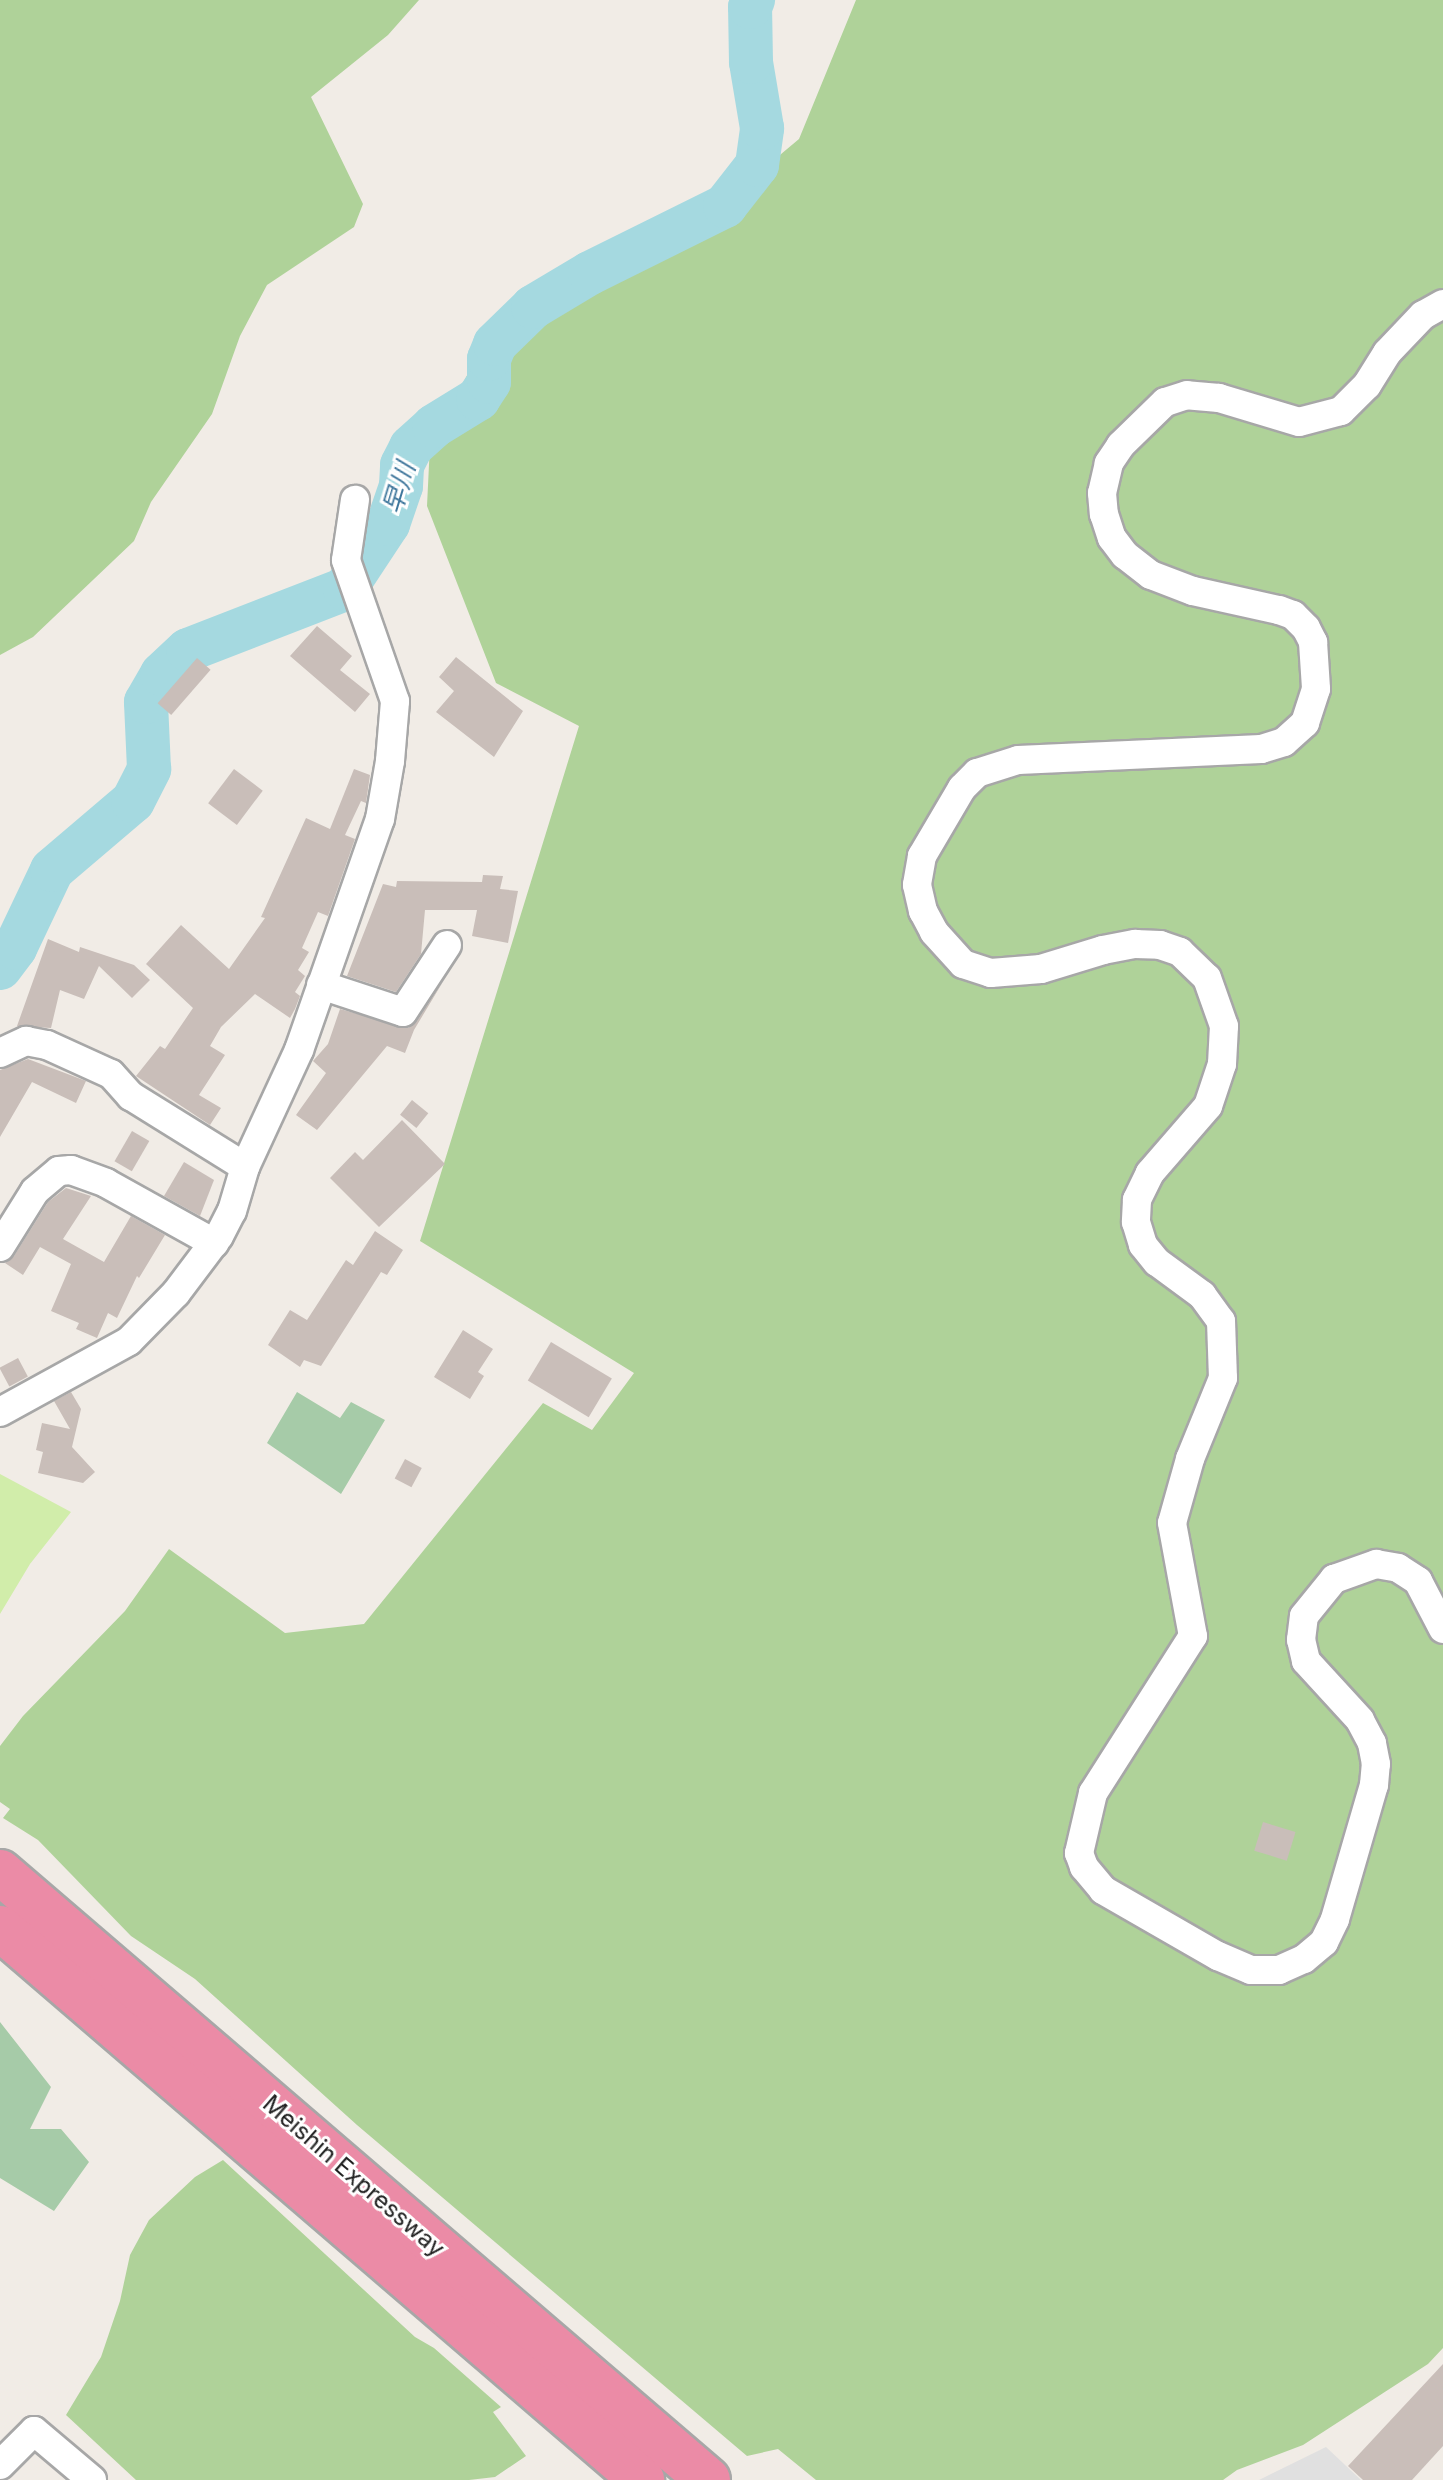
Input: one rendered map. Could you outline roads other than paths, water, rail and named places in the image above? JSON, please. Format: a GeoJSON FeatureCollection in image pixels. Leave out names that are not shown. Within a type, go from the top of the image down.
{"type":"FeatureCollection","features":[{"type":"Feature","properties":{"kind":"highway","name":"Meishin Expressway"},"geometry":{"type":"LineString","coordinates":[[0,1872],[708,2480]]}},
{"type":"Feature","properties":{"kind":"highway","name":"Meishin Expressway"},"geometry":{"type":"LineString","coordinates":[[0,1928],[642,2480]]}},
{"type":"Feature","properties":{"kind":"street"},"geometry":{"type":"LineString","coordinates":[[1443,304],[1423,315],[1387,353],[1367,385],[1341,411],[1299,422],[1219,398],[1187,395],[1165,402],[1121,445],[1109,463],[1102,493],[1104,514],[1112,538],[1125,555],[1151,575],[1193,591],[1279,610],[1293,615],[1306,628],[1313,642],[1316,689],[1305,723],[1284,742],[1261,749],[1018,760],[977,773],[962,788],[922,856],[917,885],[923,911],[934,932],[963,964],[991,973],[1029,970],[1103,950],[1135,944],[1160,945],[1180,952],[1207,978],[1224,1026],[1222,1064],[1208,1106],[1150,1173],[1137,1200],[1136,1222],[1143,1245],[1157,1262],[1202,1295],[1221,1321],[1223,1378],[1190,1459],[1172,1523],[1193,1636],[1093,1793],[1079,1853],[1084,1867],[1103,1890],[1251,1970],[1279,1970],[1304,1959],[1324,1942],[1335,1919],[1374,1785],[1376,1764],[1372,1743],[1360,1720],[1306,1661],[1301,1640],[1304,1616],[1334,1579],[1376,1564],[1398,1568],[1418,1581],[1443,1629]]}},
{"type":"Feature","properties":{"kind":"street"},"geometry":{"type":"LineString","coordinates":[[0,1412],[129,1341],[155,1318],[214,1243],[232,1211],[245,1167],[299,1050],[380,819],[390,761],[395,701],[346,560],[355,500]]}},
{"type":"Feature","properties":{"kind":"street"},"geometry":{"type":"LineString","coordinates":[[321,985],[403,1012],[447,945]]}},
{"type":"Feature","properties":{"kind":"street"},"geometry":{"type":"LineString","coordinates":[[0,1053],[26,1041],[47,1045],[111,1074],[131,1096],[245,1167]]}},
{"type":"Feature","properties":{"kind":"street"},"geometry":{"type":"LineString","coordinates":[[0,1247],[35,1191],[59,1171],[71,1170],[106,1183],[214,1243]]}},
{"type":"Feature","properties":{"kind":"street"},"geometry":{"type":"LineString","coordinates":[[0,2465],[34,2431],[92,2480]]}},
{"type":"Feature","properties":{"kind":"waterway","name":"早川"},"geometry":{"type":"LineString","coordinates":[[0,968],[15,948],[52,870],[133,801],[149,769],[146,702],[162,674],[188,650],[345,589],[388,524],[401,486],[402,465],[411,447],[434,426],[478,399],[489,382],[489,359],[495,344],[533,307],[590,273],[725,206],[757,165],[762,128],[751,62],[750,7],[753,0]]}}]}
